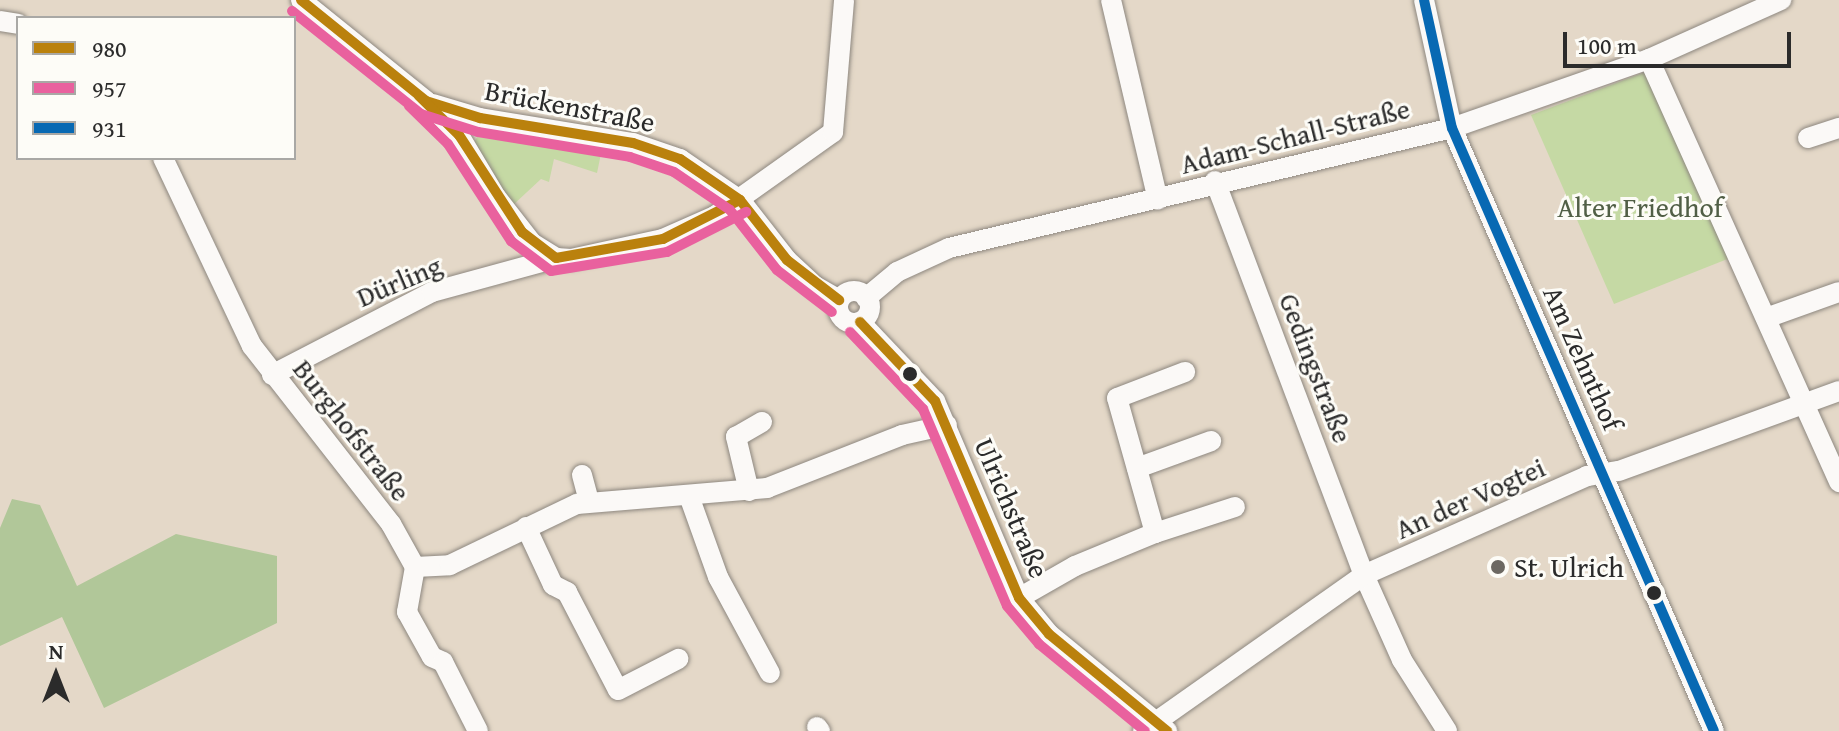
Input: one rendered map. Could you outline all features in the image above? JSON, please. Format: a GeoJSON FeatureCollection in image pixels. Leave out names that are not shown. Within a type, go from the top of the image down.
{"type":"FeatureCollection","features":[{"type":"Feature","properties":{"kind":"street"},"geometry":{"type":"LineString","coordinates":[[301,0],[426,101],[466,147],[519,228],[556,258],[623,250],[663,239],[740,200],[833,132],[844,0]]}},
{"type":"Feature","properties":{"kind":"street"},"geometry":{"type":"LineString","coordinates":[[1111,0],[1158,200]]}},
{"type":"Feature","properties":{"kind":"street","name":"Am Zehnthof"},"geometry":{"type":"LineString","coordinates":[[1424,0],[1452,128],[1714,731]]}},
{"type":"Feature","properties":{"kind":"street","name":"Adam-Schall-Straße"},"geometry":{"type":"LineString","coordinates":[[866,298],[897,272],[949,248],[1158,200],[1215,181],[1452,128],[1649,59],[1781,0]]}},
{"type":"Feature","properties":{"kind":"street"},"geometry":{"type":"LineString","coordinates":[[1649,59],[1839,482]]}},
{"type":"Feature","properties":{"kind":"street","name":"Brückenstraße"},"geometry":{"type":"LineString","coordinates":[[426,101],[480,118],[658,149],[699,169],[740,200]]}},
{"type":"Feature","properties":{"kind":"street"},"geometry":{"type":"LineString","coordinates":[[466,147],[467,128],[480,118]]}},
{"type":"Feature","properties":{"kind":"street"},"geometry":{"type":"LineString","coordinates":[[1808,138],[1839,128]]}},
{"type":"Feature","properties":{"kind":"street","name":"Burghofstraße"},"geometry":{"type":"LineString","coordinates":[[164,160],[252,346],[391,524],[415,567]]}},
{"type":"Feature","properties":{"kind":"street","name":"Gedingstraße"},"geometry":{"type":"LineString","coordinates":[[1215,181],[1364,575],[1402,660],[1442,729]]}},
{"type":"Feature","properties":{"kind":"street"},"geometry":{"type":"LineString","coordinates":[[740,200],[787,260],[824,294],[839,300]]}},
{"type":"Feature","properties":{"kind":"street","name":"Dürling"},"geometry":{"type":"LineString","coordinates":[[272,375],[432,292],[556,258]]}},
{"type":"Feature","properties":{"kind":"street"},"geometry":{"type":"LineString","coordinates":[[852,292],[866,298],[868,314],[860,322],[844,320],[839,300],[852,292]]}},
{"type":"Feature","properties":{"kind":"street"},"geometry":{"type":"LineString","coordinates":[[1766,318],[1839,292]]}},
{"type":"Feature","properties":{"kind":"street","name":"Ulrichstraße"},"geometry":{"type":"LineString","coordinates":[[860,322],[935,401],[1019,598],[1069,652],[1155,727]]}},
{"type":"Feature","properties":{"kind":"street"},"geometry":{"type":"LineString","coordinates":[[1155,533],[1117,398],[1185,372]]}},
{"type":"Feature","properties":{"kind":"street","name":"An der Vogtei"},"geometry":{"type":"LineString","coordinates":[[1155,727],[1364,575],[1587,476],[1604,475],[1839,391]]}},
{"type":"Feature","properties":{"kind":"street"},"geometry":{"type":"LineString","coordinates":[[749,491],[736,437],[762,422]]}},
{"type":"Feature","properties":{"kind":"street"},"geometry":{"type":"LineString","coordinates":[[478,731],[443,662],[432,657],[407,612],[415,567],[450,565],[526,527],[589,502],[749,491],[783,483],[902,435],[947,425]]}},
{"type":"Feature","properties":{"kind":"street"},"geometry":{"type":"LineString","coordinates":[[1137,468],[1211,441]]}},
{"type":"Feature","properties":{"kind":"street"},"geometry":{"type":"LineString","coordinates":[[582,475],[589,502]]}},
{"type":"Feature","properties":{"kind":"street"},"geometry":{"type":"LineString","coordinates":[[689,496],[718,577],[770,673]]}},
{"type":"Feature","properties":{"kind":"street"},"geometry":{"type":"LineString","coordinates":[[1019,598],[1075,566],[1155,533],[1235,507]]}},
{"type":"Feature","properties":{"kind":"street"},"geometry":{"type":"LineString","coordinates":[[526,527],[553,585],[567,592],[618,690],[678,659]]}},
{"type":"Feature","properties":{"kind":"green space","name":"Alter Friedhof"},"geometry":{"type":"Polygon","coordinates":[[[1648,71],[1730,258],[1614,304],[1531,115],[1648,71]]]}},
{"type":"Feature","properties":{"kind":"green space"},"geometry":{"type":"Polygon","coordinates":[[[491,128],[498,129],[494,136],[597,152],[603,144],[597,173],[554,159],[549,182],[541,179],[512,206],[474,143],[479,133],[491,128]]]}},
{"type":"Feature","properties":{"kind":"green space"},"geometry":{"type":"Polygon","coordinates":[[[12,499],[40,505],[77,586],[176,534],[277,556],[277,623],[104,708],[62,617],[0,646],[0,528],[12,499]]]}},
{"type":"Feature","properties":{"kind":"transit line","name":"980"},"geometry":{"type":"LineString","coordinates":[[301,0],[426,101],[480,118],[633,143],[680,159],[740,200],[787,260],[839,300]]}},
{"type":"Feature","properties":{"kind":"transit line","name":"931"},"geometry":{"type":"LineString","coordinates":[[1424,0],[1452,128],[1714,731]]}},
{"type":"Feature","properties":{"kind":"transit line","name":"957"},"geometry":{"type":"LineString","coordinates":[[292,11],[421,114],[478,132],[630,157],[674,172],[730,210],[777,270],[832,312]]}},
{"type":"Feature","properties":{"kind":"transit line","name":"980"},"geometry":{"type":"LineString","coordinates":[[419,96],[459,135],[522,232],[556,258],[663,239],[740,200]]}},
{"type":"Feature","properties":{"kind":"transit line","name":"957"},"geometry":{"type":"LineString","coordinates":[[409,106],[448,144],[511,241],[551,271],[667,252],[746,212]]}},
{"type":"Feature","properties":{"kind":"transit line","name":"980"},"geometry":{"type":"LineString","coordinates":[[860,322],[935,401],[1019,598],[1049,634],[1167,731]]}},
{"type":"Feature","properties":{"kind":"transit line","name":"957"},"geometry":{"type":"LineString","coordinates":[[850,332],[923,409],[1007,606],[1039,644],[1145,731]]}},
{"type":"Feature","properties":{"kind":"place","name":"St. Ulrich"},"geometry":{"type":"Point","coordinates":[1498,567]}}]}
